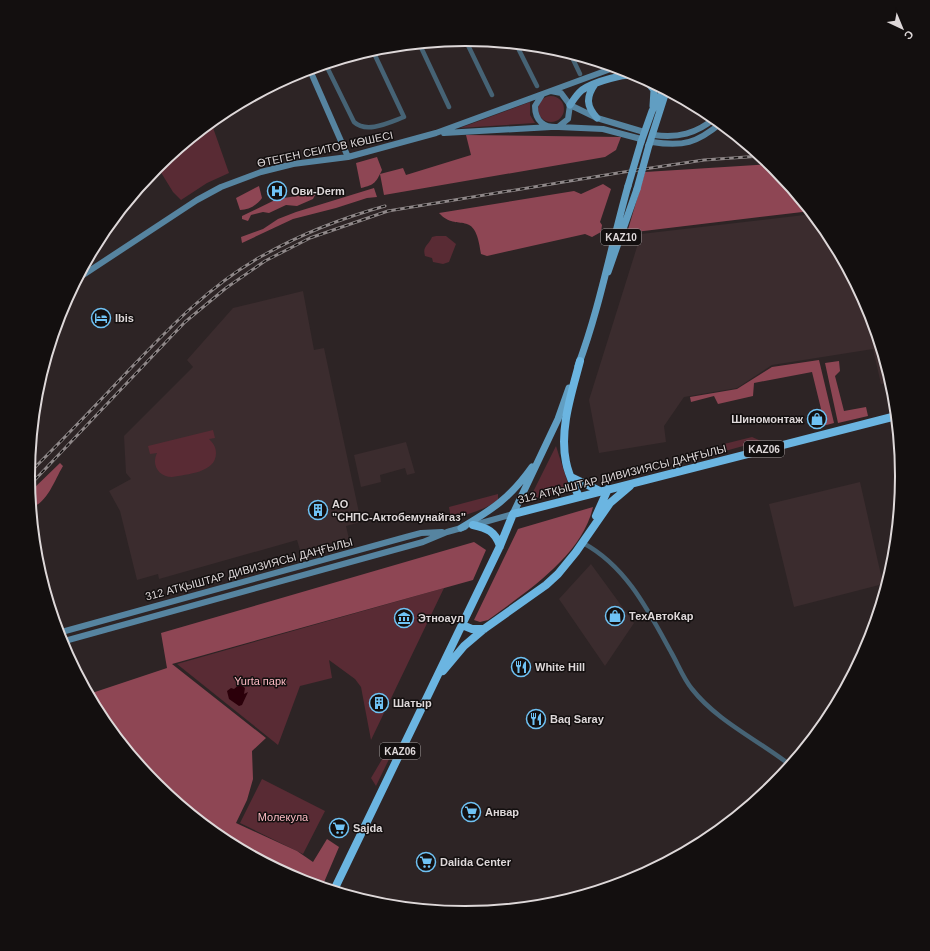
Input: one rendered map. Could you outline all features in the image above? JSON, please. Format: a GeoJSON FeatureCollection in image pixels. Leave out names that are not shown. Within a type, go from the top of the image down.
{"type":"FeatureCollection","features":[{"type":"Feature","properties":{"kind":"highway"},"geometry":{"type":"LineString","coordinates":[[579,496],[566,462],[564,446],[566,424],[580,361]]}},
{"type":"Feature","properties":{"kind":"highway","name":"312 АТҚЫШТАР ДИВИЗИЯСЫ ДАҢҒЫЛЫ"},"geometry":{"type":"LineString","coordinates":[[513,514],[891,417]]}},
{"type":"Feature","properties":{"kind":"highway"},"geometry":{"type":"LineString","coordinates":[[571,477],[604,490],[592,528]]}},
{"type":"Feature","properties":{"kind":"highway"},"geometry":{"type":"LineString","coordinates":[[432,684],[464,646],[484,629],[546,585],[562,570],[583,543],[610,503],[633,484]]}},
{"type":"Feature","properties":{"kind":"highway","name":"KАZ06"},"geometry":{"type":"LineString","coordinates":[[336,886],[432,684],[500,546],[513,514]]}},
{"type":"Feature","properties":{"kind":"highway"},"geometry":{"type":"LineString","coordinates":[[473,525],[491,531],[495,535],[500,546]]}},
{"type":"Feature","properties":{"kind":"highway"},"geometry":{"type":"LineString","coordinates":[[462,624],[472,629],[484,629]]}},
{"type":"Feature","properties":{"kind":"main road"},"geometry":{"type":"LineString","coordinates":[[436,133],[608,70]]}},
{"type":"Feature","properties":{"kind":"main road"},"geometry":{"type":"LineString","coordinates":[[311,74],[348,157]]}},
{"type":"Feature","properties":{"kind":"main road"},"geometry":{"type":"LineString","coordinates":[[555,127],[568,119],[570,114],[570,105],[582,90],[595,84],[624,76]]}},
{"type":"Feature","properties":{"kind":"main road"},"geometry":{"type":"LineString","coordinates":[[595,84],[588,97],[588,104],[590,111],[597,118]]}},
{"type":"Feature","properties":{"kind":"main road"},"geometry":{"type":"LineString","coordinates":[[652,111],[653,89]]}},
{"type":"Feature","properties":{"kind":"main road"},"geometry":{"type":"LineString","coordinates":[[547,92],[561,94],[570,105],[597,118],[644,132]]}},
{"type":"Feature","properties":{"kind":"main road"},"geometry":{"type":"LineString","coordinates":[[547,92],[537,101],[535,112],[540,122],[555,127]]}},
{"type":"Feature","properties":{"kind":"main road","name":"KAZ10"},"geometry":{"type":"LineString","coordinates":[[513,514],[546,445],[580,361],[603,284],[608,260],[641,141],[652,111],[662,93]]}},
{"type":"Feature","properties":{"kind":"main road","name":"KAZ10"},"geometry":{"type":"LineString","coordinates":[[603,284],[613,260],[637,188],[665,95]]}},
{"type":"Feature","properties":{"kind":"main road"},"geometry":{"type":"LineString","coordinates":[[654,135],[670,137],[686,135],[696,132],[710,122]]}},
{"type":"Feature","properties":{"kind":"main road"},"geometry":{"type":"LineString","coordinates":[[651,143],[677,145],[689,143],[700,138],[716,126]]}},
{"type":"Feature","properties":{"kind":"main road"},"geometry":{"type":"LineString","coordinates":[[436,133],[555,127],[603,129],[641,141]]}},
{"type":"Feature","properties":{"kind":"main road","name":"ӨТЕГЕН СЕИТОВ КӨШЕСІ"},"geometry":{"type":"LineString","coordinates":[[85,273],[197,200],[221,187],[261,172],[286,166],[348,157],[436,133]]}},
{"type":"Feature","properties":{"kind":"main road"},"geometry":{"type":"LineString","coordinates":[[461,528],[506,499],[519,485],[546,445]]}},
{"type":"Feature","properties":{"kind":"main road","name":"312 АТҚЫШТАР ДИВИЗИЯСЫ ДАҢҒЫЛЫ"},"geometry":{"type":"LineString","coordinates":[[68,640],[423,542],[447,532],[513,514]]}},
{"type":"Feature","properties":{"kind":"main road","name":"312 АТҚЫШТАР ДИВИЗИЯСЫ ДАҢҒЫЛЫ"},"geometry":{"type":"LineString","coordinates":[[65,631],[377,545],[421,534],[447,532]]}},
{"type":"Feature","properties":{"kind":"main road"},"geometry":{"type":"LineString","coordinates":[[377,545],[379,554]]}},
{"type":"Feature","properties":{"kind":"main road"},"geometry":{"type":"LineString","coordinates":[[324,560],[326,568]]}},
{"type":"Feature","properties":{"kind":"main road"},"geometry":{"type":"LineString","coordinates":[[110,619],[113,628]]}},
{"type":"Feature","properties":{"kind":"street"},"geometry":{"type":"LineString","coordinates":[[469,46],[492,95]]}},
{"type":"Feature","properties":{"kind":"street"},"geometry":{"type":"LineString","coordinates":[[421,48],[449,107]]}},
{"type":"Feature","properties":{"kind":"street"},"geometry":{"type":"LineString","coordinates":[[518,49],[537,86]]}},
{"type":"Feature","properties":{"kind":"street"},"geometry":{"type":"LineString","coordinates":[[327,68],[354,122],[358,126],[373,127],[404,117],[375,55]]}},
{"type":"Feature","properties":{"kind":"street"},"geometry":{"type":"LineString","coordinates":[[573,59],[580,74]]}},
{"type":"Feature","properties":{"kind":"street"},"geometry":{"type":"LineString","coordinates":[[583,543],[595,549],[614,565],[629,583],[653,619],[688,683],[706,705],[785,762]]}},
{"type":"Feature","properties":{"kind":"shaded area"},"geometry":{"type":"Polygon","coordinates":[[[466,135],[621,137],[616,150],[605,157],[384,195],[380,174],[403,168],[406,175],[471,155],[466,135]]]}},
{"type":"Feature","properties":{"kind":"shaded area"},"geometry":{"type":"Polygon","coordinates":[[[377,157],[382,170],[380,174],[372,184],[361,188],[356,163],[377,157]]]}},
{"type":"Feature","properties":{"kind":"shaded area"},"geometry":{"type":"Polygon","coordinates":[[[762,165],[804,212],[627,233],[645,172],[762,165]]]}},
{"type":"Feature","properties":{"kind":"shaded area"},"geometry":{"type":"Polygon","coordinates":[[[603,184],[611,189],[600,222],[602,225],[601,232],[592,237],[585,234],[487,256],[481,254],[475,230],[470,225],[453,222],[446,219],[439,213],[574,191],[581,194],[603,184]]]}},
{"type":"Feature","properties":{"kind":"shaded area"},"geometry":{"type":"Polygon","coordinates":[[[259,186],[262,198],[252,207],[240,210],[236,198],[259,186]]]}},
{"type":"Feature","properties":{"kind":"shaded area"},"geometry":{"type":"Polygon","coordinates":[[[374,188],[377,197],[367,198],[293,219],[242,243],[241,237],[263,229],[278,219],[374,188]]]}},
{"type":"Feature","properties":{"kind":"shaded area"},"geometry":{"type":"Polygon","coordinates":[[[311,192],[315,195],[313,199],[297,206],[286,205],[269,213],[263,212],[251,215],[248,221],[242,219],[242,216],[277,199],[311,192]]]}},
{"type":"Feature","properties":{"kind":"shaded area"},"geometry":{"type":"Polygon","coordinates":[[[807,215],[823,237],[851,285],[872,337],[885,384],[881,384],[873,349],[772,365],[737,388],[684,397],[664,426],[666,442],[599,453],[589,400],[641,234],[807,215]]]}},
{"type":"Feature","properties":{"kind":"shaded area"},"geometry":{"type":"Polygon","coordinates":[[[303,291],[314,350],[324,348],[361,522],[346,526],[349,539],[300,550],[297,540],[159,579],[158,574],[137,580],[120,511],[109,491],[131,479],[126,473],[124,436],[193,367],[187,360],[233,308],[303,291]]]}},
{"type":"Feature","properties":{"kind":"shaded area"},"geometry":{"type":"Polygon","coordinates":[[[819,360],[834,423],[819,427],[817,418],[823,417],[812,372],[754,383],[753,396],[718,404],[714,396],[691,402],[690,397],[737,389],[772,367],[819,360]]]}},
{"type":"Feature","properties":{"kind":"shaded area"},"geometry":{"type":"Polygon","coordinates":[[[839,361],[840,371],[835,376],[844,411],[866,407],[868,416],[838,423],[825,363],[839,361]]]}},
{"type":"Feature","properties":{"kind":"shaded area"},"geometry":{"type":"Polygon","coordinates":[[[406,442],[415,473],[407,475],[405,468],[380,475],[381,482],[361,487],[354,455],[406,442]]]}},
{"type":"Feature","properties":{"kind":"shaded area"},"geometry":{"type":"Polygon","coordinates":[[[60,463],[63,466],[46,496],[36,505],[35,487],[60,463]]]}},
{"type":"Feature","properties":{"kind":"shaded area"},"geometry":{"type":"Polygon","coordinates":[[[860,482],[882,579],[881,585],[794,607],[769,504],[860,482]]]}},
{"type":"Feature","properties":{"kind":"shaded area"},"geometry":{"type":"Polygon","coordinates":[[[593,507],[587,525],[577,541],[565,557],[551,571],[535,585],[488,620],[480,622],[474,620],[518,529],[593,507]]]}},
{"type":"Feature","properties":{"kind":"shaded area"},"geometry":{"type":"Polygon","coordinates":[[[474,542],[486,550],[473,580],[172,664],[266,738],[252,751],[253,779],[247,800],[236,823],[297,851],[313,862],[327,839],[339,847],[324,882],[300,873],[250,848],[203,817],[161,780],[124,737],[107,714],[94,692],[167,668],[161,633],[474,542]]]}},
{"type":"Feature","properties":{"kind":"shaded area"},"geometry":{"type":"Polygon","coordinates":[[[591,564],[634,623],[605,666],[559,599],[591,564]]]}},
{"type":"Feature","properties":{"kind":"shaded area"},"geometry":{"type":"Polygon","coordinates":[[[240,684],[245,688],[244,694],[248,692],[242,705],[239,706],[229,699],[227,691],[231,688],[234,689],[240,684]]]}},
{"type":"Feature","properties":{"kind":"green space"},"geometry":{"type":"Polygon","coordinates":[[[551,96],[560,100],[564,109],[560,118],[551,122],[542,118],[538,109],[542,100],[551,96]]]}},
{"type":"Feature","properties":{"kind":"green space"},"geometry":{"type":"Polygon","coordinates":[[[530,102],[530,115],[535,123],[460,128],[530,102]]]}},
{"type":"Feature","properties":{"kind":"green space"},"geometry":{"type":"Polygon","coordinates":[[[213,127],[229,173],[207,183],[181,200],[173,192],[160,172],[181,152],[213,127]]]}},
{"type":"Feature","properties":{"kind":"green space"},"geometry":{"type":"Polygon","coordinates":[[[446,236],[456,244],[449,262],[443,264],[433,262],[432,258],[425,256],[425,248],[432,237],[446,236]]]}},
{"type":"Feature","properties":{"kind":"green space"},"geometry":{"type":"Polygon","coordinates":[[[213,430],[215,438],[209,439],[214,445],[216,453],[215,460],[206,469],[172,477],[163,475],[157,470],[155,457],[157,453],[150,454],[148,446],[213,430]]]}},
{"type":"Feature","properties":{"kind":"green space"},"geometry":{"type":"Polygon","coordinates":[[[752,437],[761,441],[718,453],[724,444],[752,437]]]}},
{"type":"Feature","properties":{"kind":"green space"},"geometry":{"type":"Polygon","coordinates":[[[556,446],[570,490],[529,500],[556,446]]]}},
{"type":"Feature","properties":{"kind":"green space"},"geometry":{"type":"Polygon","coordinates":[[[498,494],[498,500],[487,507],[451,519],[449,507],[498,494]]]}},
{"type":"Feature","properties":{"kind":"green space","name":"Yurta парк"},"geometry":{"type":"Polygon","coordinates":[[[444,588],[371,740],[361,687],[355,679],[329,660],[332,678],[300,686],[278,745],[177,664],[444,588]]]}},
{"type":"Feature","properties":{"kind":"green space"},"geometry":{"type":"Polygon","coordinates":[[[391,755],[376,786],[371,778],[384,756],[391,755]]]}},
{"type":"Feature","properties":{"kind":"green space","name":"Молекула"},"geometry":{"type":"Polygon","coordinates":[[[262,779],[325,811],[303,854],[240,823],[262,779]]]}},
{"type":"Feature","properties":{"kind":"railway"},"geometry":{"type":"LineString","coordinates":[[35,480],[185,322],[226,288],[265,261],[310,238],[388,211],[704,160],[754,157]]}},
{"type":"Feature","properties":{"kind":"railway"},"geometry":{"type":"LineString","coordinates":[[35,467],[175,323],[208,293],[225,280],[262,256],[307,234],[337,221],[385,206]]}},
{"type":"Feature","properties":{"kind":"place","name":"Ови-Derm"},"geometry":{"type":"Point","coordinates":[277,191]}},
{"type":"Feature","properties":{"kind":"place","name":"Ibis"},"geometry":{"type":"Point","coordinates":[101,318]}},
{"type":"Feature","properties":{"kind":"place","name":"Шиномонтаж"},"geometry":{"type":"Point","coordinates":[817,419]}},
{"type":"Feature","properties":{"kind":"place","name":"АО \"СНПС-Актобемунайгаз\""},"geometry":{"type":"Point","coordinates":[318,510]}},
{"type":"Feature","properties":{"kind":"place","name":"ТехАвтоКар"},"geometry":{"type":"Point","coordinates":[615,616]}},
{"type":"Feature","properties":{"kind":"place","name":"Этноаул"},"geometry":{"type":"Point","coordinates":[404,618]}},
{"type":"Feature","properties":{"kind":"place","name":"White Hill"},"geometry":{"type":"Point","coordinates":[521,667]}},
{"type":"Feature","properties":{"kind":"place","name":"Шатыр"},"geometry":{"type":"Point","coordinates":[379,703]}},
{"type":"Feature","properties":{"kind":"place","name":"Baq Saray"},"geometry":{"type":"Point","coordinates":[536,719]}},
{"type":"Feature","properties":{"kind":"place","name":"Анвар"},"geometry":{"type":"Point","coordinates":[471,812]}},
{"type":"Feature","properties":{"kind":"place","name":"Sajda"},"geometry":{"type":"Point","coordinates":[339,828]}},
{"type":"Feature","properties":{"kind":"place","name":"Dalida Center"},"geometry":{"type":"Point","coordinates":[426,862]}}]}
